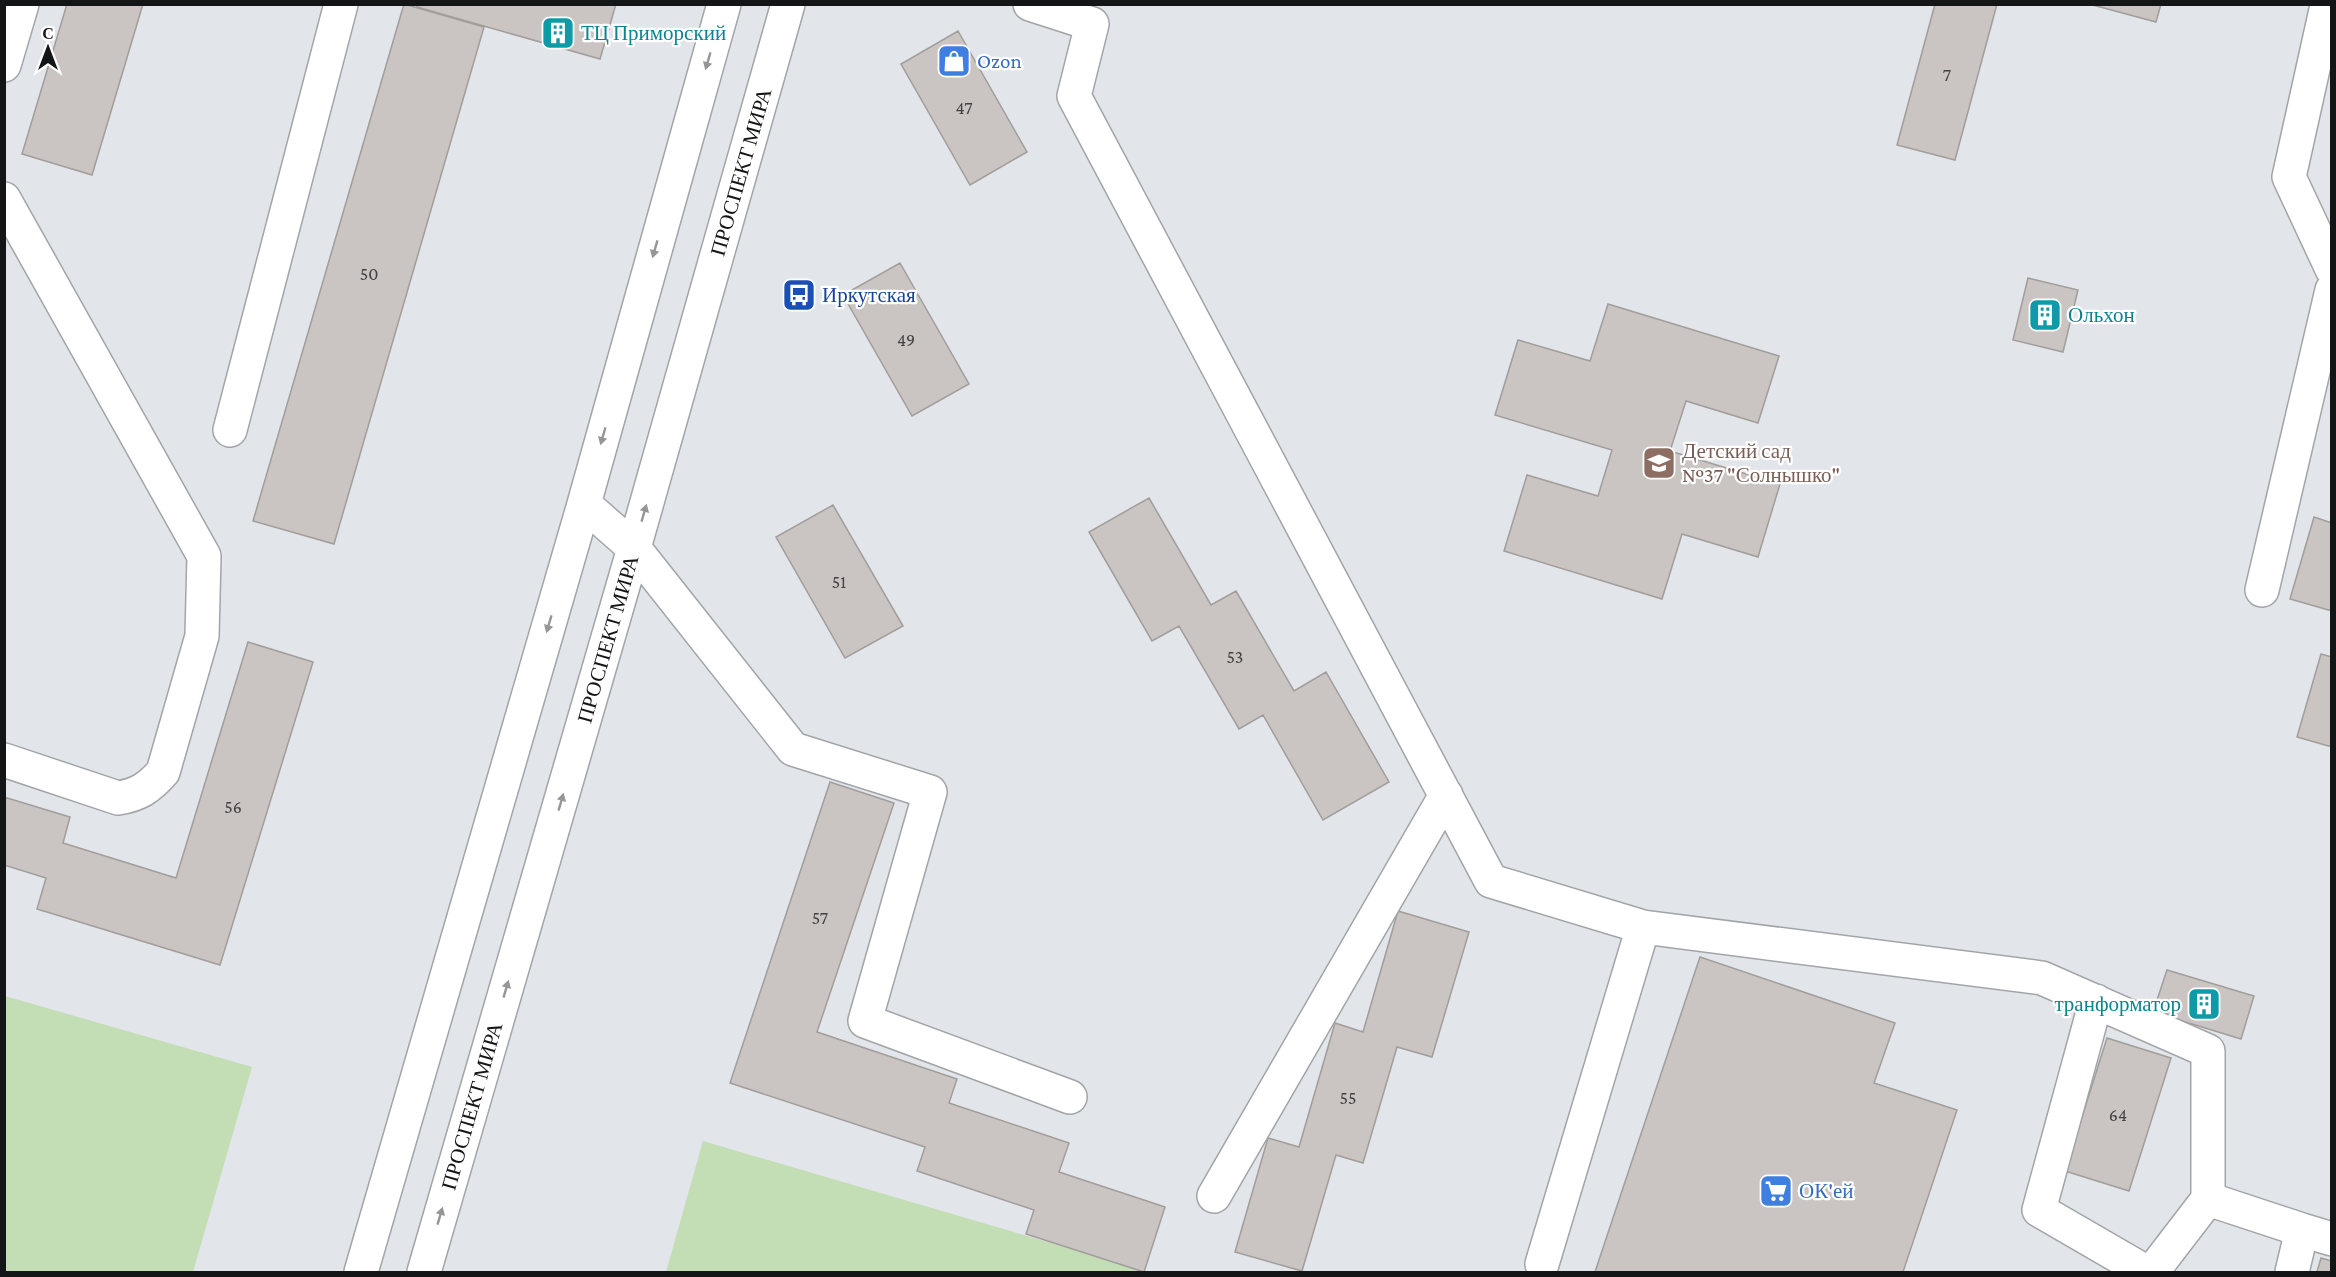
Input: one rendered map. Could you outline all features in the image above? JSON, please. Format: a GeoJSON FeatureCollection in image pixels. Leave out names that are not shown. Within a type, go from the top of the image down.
{"type":"FeatureCollection","features":[{"type":"Feature","properties":{"kind":"street"},"geometry":{"type":"LineString","coordinates":[[4,65],[22,4]]}},
{"type":"Feature","properties":{"kind":"street"},"geometry":{"type":"LineString","coordinates":[[230,430],[341,4]]}},
{"type":"Feature","properties":{"kind":"street"},"geometry":{"type":"LineString","coordinates":[[361,1272],[584,504],[724,4]]}},
{"type":"Feature","properties":{"kind":"street","name":"ПРОСПЕКТ МИРА"},"geometry":{"type":"LineString","coordinates":[[423,1272],[634,548],[788,4]]}},
{"type":"Feature","properties":{"kind":"street"},"geometry":{"type":"LineString","coordinates":[[1030,4],[1095,14],[1074,96],[1491,880],[1643,927],[2042,978],[2208,1051],[2208,1199],[2152,1272]]}},
{"type":"Feature","properties":{"kind":"street"},"geometry":{"type":"LineString","coordinates":[[2331,7],[2326,10],[2289,177],[2331,269]]}},
{"type":"Feature","properties":{"kind":"street"},"geometry":{"type":"LineString","coordinates":[[4,199],[204,556],[202,636],[163,772],[150,787],[135,795],[118,798],[4,760]]}},
{"type":"Feature","properties":{"kind":"street"},"geometry":{"type":"LineString","coordinates":[[2262,590],[2331,290]]}},
{"type":"Feature","properties":{"kind":"street"},"geometry":{"type":"LineString","coordinates":[[584,504],[634,548],[793,749],[930,792],[865,1021],[1070,1097]]}},
{"type":"Feature","properties":{"kind":"street"},"geometry":{"type":"LineString","coordinates":[[1214,1196],[1446,795]]}},
{"type":"Feature","properties":{"kind":"street"},"geometry":{"type":"LineString","coordinates":[[1542,1264],[1643,927]]}},
{"type":"Feature","properties":{"kind":"street"},"geometry":{"type":"LineString","coordinates":[[2096,1001],[2038,1210],[2146,1272]]}},
{"type":"Feature","properties":{"kind":"street"},"geometry":{"type":"LineString","coordinates":[[2208,1199],[2317,1234],[2292,1272]]}},
{"type":"Feature","properties":{"kind":"green space"},"geometry":{"type":"Polygon","coordinates":[[[5,996],[252,1067],[193,1272],[5,1272],[5,996]]]}},
{"type":"Feature","properties":{"kind":"green space"},"geometry":{"type":"Polygon","coordinates":[[[703,1141],[1150,1272],[666,1272],[703,1141]]]}},
{"type":"Feature","properties":{"kind":"building"},"geometry":{"type":"Polygon","coordinates":[[[67,4],[143,4],[92,175],[22,154],[67,4]]]}},
{"type":"Feature","properties":{"kind":"building"},"geometry":{"type":"Polygon","coordinates":[[[404,4],[484,27],[334,544],[253,521],[404,4]]]}},
{"type":"Feature","properties":{"kind":"building","name":"ТЦ Приморский"},"geometry":{"type":"Polygon","coordinates":[[[418,4],[616,4],[600,59],[417,7],[418,4]]]}},
{"type":"Feature","properties":{"kind":"building"},"geometry":{"type":"Polygon","coordinates":[[[1935,4],[1997,4],[1955,160],[1897,145],[1935,4]]]}},
{"type":"Feature","properties":{"kind":"building"},"geometry":{"type":"Polygon","coordinates":[[[2089,4],[2161,4],[2156,22],[2089,4]]]}},
{"type":"Feature","properties":{"kind":"building"},"geometry":{"type":"Polygon","coordinates":[[[958,31],[1027,152],[970,185],[901,64],[958,31]]]}},
{"type":"Feature","properties":{"kind":"building"},"geometry":{"type":"Polygon","coordinates":[[[900,263],[969,384],[912,416],[843,295],[900,263]]]}},
{"type":"Feature","properties":{"kind":"building","name":"Ольхон"},"geometry":{"type":"Polygon","coordinates":[[[2028,278],[2078,290],[2063,352],[2013,340],[2028,278]]]}},
{"type":"Feature","properties":{"kind":"building","name":"Детский сад №37 \"Солнышко\""},"geometry":{"type":"Polygon","coordinates":[[[1608,304],[1779,356],[1758,423],[1686,401],[1670,451],[1780,484],[1758,557],[1682,534],[1662,599],[1504,551],[1527,475],[1598,496],[1612,450],[1495,415],[1518,340],[1590,361],[1608,304]]]}},
{"type":"Feature","properties":{"kind":"building"},"geometry":{"type":"Polygon","coordinates":[[[1149,498],[1211,605],[1236,591],[1294,691],[1326,672],[1389,782],[1323,820],[1263,715],[1239,729],[1179,626],[1152,641],[1089,532],[1149,498]]]}},
{"type":"Feature","properties":{"kind":"building"},"geometry":{"type":"Polygon","coordinates":[[[833,505],[903,626],[845,658],[776,537],[833,505]]]}},
{"type":"Feature","properties":{"kind":"building"},"geometry":{"type":"Polygon","coordinates":[[[2314,517],[2332,523],[2332,611],[2290,599],[2314,517]]]}},
{"type":"Feature","properties":{"kind":"building"},"geometry":{"type":"Polygon","coordinates":[[[248,642],[313,662],[220,965],[37,909],[46,878],[4,865],[4,797],[70,817],[63,843],[176,878],[248,642]]]}},
{"type":"Feature","properties":{"kind":"building"},"geometry":{"type":"Polygon","coordinates":[[[2321,654],[2332,657],[2332,747],[2297,737],[2321,654]]]}},
{"type":"Feature","properties":{"kind":"building"},"geometry":{"type":"Polygon","coordinates":[[[830,782],[894,803],[817,1032],[957,1079],[949,1103],[1069,1143],[1059,1172],[1165,1207],[1144,1272],[1026,1234],[1034,1210],[917,1171],[925,1147],[730,1083],[830,782]]]}},
{"type":"Feature","properties":{"kind":"building"},"geometry":{"type":"Polygon","coordinates":[[[1398,911],[1469,932],[1432,1057],[1397,1047],[1363,1163],[1336,1155],[1302,1271],[1235,1252],[1268,1138],[1299,1147],[1335,1023],[1363,1032],[1398,911]]]}},
{"type":"Feature","properties":{"kind":"building","name":"ОК'ей"},"geometry":{"type":"Polygon","coordinates":[[[1700,957],[1895,1023],[1874,1083],[1957,1110],[1903,1272],[1595,1272],[1700,957]]]}},
{"type":"Feature","properties":{"kind":"building","name":"транформатор"},"geometry":{"type":"Polygon","coordinates":[[[2167,970],[2254,996],[2241,1039],[2153,1012],[2167,970]]]}},
{"type":"Feature","properties":{"kind":"building"},"geometry":{"type":"Polygon","coordinates":[[[2107,1038],[2171,1058],[2129,1191],[2065,1171],[2107,1038]]]}},
{"type":"Feature","properties":{"kind":"building"},"geometry":{"type":"Polygon","coordinates":[[[2321,1258],[2332,1261],[2332,1272],[2317,1272],[2321,1258]]]}},
{"type":"Feature","properties":{"kind":"place","name":"ТЦ Приморский"},"geometry":{"type":"Point","coordinates":[558,33]}},
{"type":"Feature","properties":{"kind":"place","name":"Ozon"},"geometry":{"type":"Point","coordinates":[954,61]}},
{"type":"Feature","properties":{"kind":"place","name":"Иркутская"},"geometry":{"type":"Point","coordinates":[799,295]}},
{"type":"Feature","properties":{"kind":"place","name":"Ольхон"},"geometry":{"type":"Point","coordinates":[2045,315]}},
{"type":"Feature","properties":{"kind":"place","name":"Детский сад №37 \"Солнышко\""},"geometry":{"type":"Point","coordinates":[1659,463]}},
{"type":"Feature","properties":{"kind":"place","name":"транформатор"},"geometry":{"type":"Point","coordinates":[2204,1004]}},
{"type":"Feature","properties":{"kind":"place","name":"ОК'ей"},"geometry":{"type":"Point","coordinates":[1776,1191]}}]}
